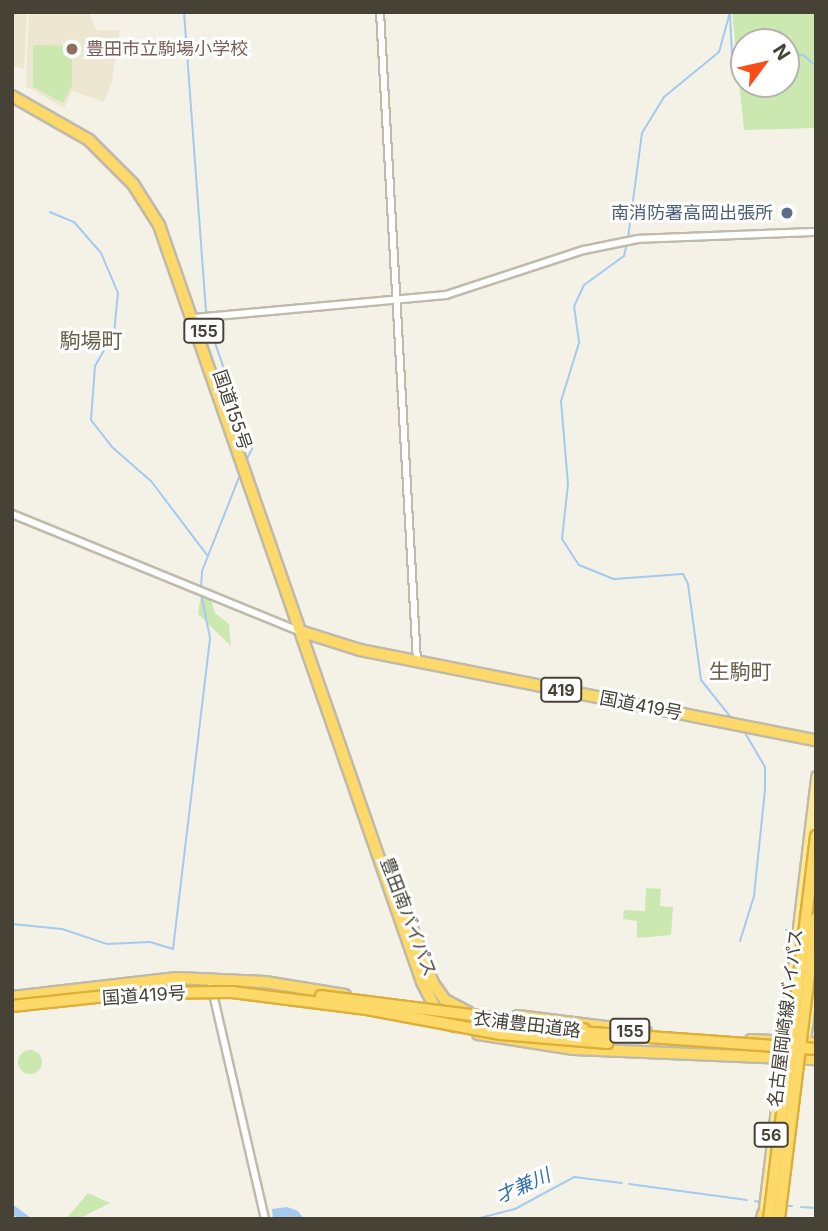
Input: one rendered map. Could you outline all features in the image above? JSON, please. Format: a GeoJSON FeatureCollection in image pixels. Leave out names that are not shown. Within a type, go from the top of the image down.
{"type":"FeatureCollection","features":[{"type":"Feature","properties":{"kind":"highway","name":"国道155号"},"geometry":{"type":"LineString","coordinates":[[12,90],[92,135],[130,172],[165,225],[306,633]]}},
{"type":"Feature","properties":{"kind":"highway","name":"国道155号"},"geometry":{"type":"LineString","coordinates":[[12,96],[89,140],[133,184],[159,225],[197,318]]}},
{"type":"Feature","properties":{"kind":"highway","name":"国道419号"},"geometry":{"type":"LineString","coordinates":[[306,633],[417,661],[816,740]]}},
{"type":"Feature","properties":{"kind":"highway","name":"豊田南バイパス"},"geometry":{"type":"LineString","coordinates":[[306,633],[425,989],[441,1016],[466,1031],[521,1043],[684,1051]]}},
{"type":"Feature","properties":{"kind":"highway","name":"豊田南バイパス"},"geometry":{"type":"LineString","coordinates":[[306,633],[377,838],[433,983],[448,1002]]}},
{"type":"Feature","properties":{"kind":"highway"},"geometry":{"type":"LineString","coordinates":[[764,1218],[816,836]]}},
{"type":"Feature","properties":{"kind":"highway"},"geometry":{"type":"LineString","coordinates":[[782,1217],[816,918]]}},
{"type":"Feature","properties":{"kind":"highway","name":"国道419号"},"geometry":{"type":"LineString","coordinates":[[12,998],[174,979],[260,982],[419,1006],[448,1002]]}},
{"type":"Feature","properties":{"kind":"highway"},"geometry":{"type":"LineString","coordinates":[[174,979],[210,989],[260,982]]}},
{"type":"Feature","properties":{"kind":"highway","name":"衣浦豊田道路"},"geometry":{"type":"LineString","coordinates":[[12,998],[198,985],[353,1000],[584,1029],[660,1034]]}},
{"type":"Feature","properties":{"kind":"highway","name":"国道419号"},"geometry":{"type":"LineString","coordinates":[[12,1008],[210,989],[403,1018],[425,1011],[441,1016]]}},
{"type":"Feature","properties":{"kind":"highway"},"geometry":{"type":"LineString","coordinates":[[419,1006],[426,999],[425,989]]}},
{"type":"Feature","properties":{"kind":"highway","name":"衣浦豊田道路"},"geometry":{"type":"LineString","coordinates":[[12,1008],[189,991],[322,1003],[564,1031],[813,1045]]}},
{"type":"Feature","properties":{"kind":"highway","name":"衣浦豊田道路"},"geometry":{"type":"LineString","coordinates":[[353,1000],[565,1028],[813,1045]]}},
{"type":"Feature","properties":{"kind":"highway","name":"155"},"geometry":{"type":"LineString","coordinates":[[448,1002],[476,1013],[660,1034],[813,1045]]}},
{"type":"Feature","properties":{"kind":"highway","name":"衣浦豊田道路"},"geometry":{"type":"LineString","coordinates":[[322,1003],[501,1034],[684,1051]]}},
{"type":"Feature","properties":{"kind":"highway","name":"155"},"geometry":{"type":"LineString","coordinates":[[684,1051],[816,1059]]}},
{"type":"Feature","properties":{"kind":"main road","name":"名古屋岡崎線バイパス"},"geometry":{"type":"LineString","coordinates":[[764,1218],[816,776]]}},
{"type":"Feature","properties":{"kind":"main road","name":"名古屋岡崎線バイパス"},"geometry":{"type":"LineString","coordinates":[[782,1217],[804,1058],[813,1045],[816,965]]}},
{"type":"Feature","properties":{"kind":"street"},"geometry":{"type":"LineString","coordinates":[[380,12],[417,661]]}},
{"type":"Feature","properties":{"kind":"street"},"geometry":{"type":"LineString","coordinates":[[197,318],[459,292],[604,244],[736,233],[816,232]]}},
{"type":"Feature","properties":{"kind":"street"},"geometry":{"type":"LineString","coordinates":[[12,514],[306,633]]}},
{"type":"Feature","properties":{"kind":"street"},"geometry":{"type":"LineString","coordinates":[[210,989],[264,1219]]}},
{"type":"Feature","properties":{"kind":"shaded area"},"geometry":{"type":"Polygon","coordinates":[[[12,12],[27,12],[24,69],[12,65],[12,12]]]}},
{"type":"Feature","properties":{"kind":"shaded area","name":"豊田市立駒場小学校"},"geometry":{"type":"Polygon","coordinates":[[[29,12],[89,12],[96,30],[120,30],[112,81],[104,102],[72,91],[64,108],[26,86],[29,12]]]}},
{"type":"Feature","properties":{"kind":"green space"},"geometry":{"type":"Polygon","coordinates":[[[732,12],[816,12],[816,128],[744,130],[741,98],[800,98],[800,28],[734,28],[732,12]]]}},
{"type":"Feature","properties":{"kind":"green space"},"geometry":{"type":"Polygon","coordinates":[[[33,45],[72,46],[72,86],[63,103],[33,87],[33,45]]]}},
{"type":"Feature","properties":{"kind":"green space"},"geometry":{"type":"Polygon","coordinates":[[[201,595],[211,599],[215,613],[229,624],[231,646],[198,614],[201,595]]]}},
{"type":"Feature","properties":{"kind":"green space"},"geometry":{"type":"Polygon","coordinates":[[[646,888],[661,889],[660,906],[673,907],[671,935],[637,938],[637,921],[623,919],[624,910],[645,911],[646,888]]]}},
{"type":"Feature","properties":{"kind":"green space"},"geometry":{"type":"Polygon","coordinates":[[[30,1050],[39,1053],[42,1062],[39,1071],[30,1074],[21,1071],[18,1062],[21,1053],[30,1050]]]}},
{"type":"Feature","properties":{"kind":"green space"},"geometry":{"type":"Polygon","coordinates":[[[88,1193],[110,1203],[78,1219],[66,1219],[88,1193]]]}},
{"type":"Feature","properties":{"kind":"water"},"geometry":{"type":"Polygon","coordinates":[[[287,1207],[298,1211],[304,1219],[273,1219],[272,1209],[287,1207]]]}},
{"type":"Feature","properties":{"kind":"waterway"},"geometry":{"type":"LineString","coordinates":[[184,12],[206,315]]}},
{"type":"Feature","properties":{"kind":"waterway"},"geometry":{"type":"LineString","coordinates":[[628,238],[642,133],[664,97],[719,52],[730,12]]}},
{"type":"Feature","properties":{"kind":"waterway"},"geometry":{"type":"LineString","coordinates":[[730,15],[731,28]]}},
{"type":"Feature","properties":{"kind":"waterway"},"geometry":{"type":"LineString","coordinates":[[800,55],[816,66]]}},
{"type":"Feature","properties":{"kind":"waterway"},"geometry":{"type":"LineString","coordinates":[[50,212],[74,222],[101,253],[118,293],[114,333],[95,366],[91,420],[112,447],[151,481],[207,555]]}},
{"type":"Feature","properties":{"kind":"waterway"},"geometry":{"type":"LineString","coordinates":[[627,243],[624,256],[584,285],[574,306],[579,343],[561,401],[568,484],[562,539],[579,565],[614,579],[683,574],[688,584],[701,680],[733,720]]}},
{"type":"Feature","properties":{"kind":"waterway"},"geometry":{"type":"LineString","coordinates":[[207,320],[252,449],[245,463]]}},
{"type":"Feature","properties":{"kind":"waterway"},"geometry":{"type":"LineString","coordinates":[[201,587],[202,571],[240,475]]}},
{"type":"Feature","properties":{"kind":"waterway"},"geometry":{"type":"LineString","coordinates":[[12,924],[62,929],[107,944],[150,942],[173,949],[210,638],[201,593]]}},
{"type":"Feature","properties":{"kind":"waterway"},"geometry":{"type":"LineString","coordinates":[[740,941],[754,896],[765,789],[765,767],[744,731]]}},
{"type":"Feature","properties":{"kind":"waterway"},"geometry":{"type":"LineString","coordinates":[[786,930],[794,931]]}},
{"type":"Feature","properties":{"kind":"waterway","name":"才兼川"},"geometry":{"type":"LineString","coordinates":[[476,1219],[515,1209],[574,1177],[622,1183]]}},
{"type":"Feature","properties":{"kind":"waterway","name":"才兼川"},"geometry":{"type":"LineString","coordinates":[[629,1184],[747,1200]]}},
{"type":"Feature","properties":{"kind":"waterway","name":"才兼川"},"geometry":{"type":"LineString","coordinates":[[755,1201],[761,1202]]}},
{"type":"Feature","properties":{"kind":"waterway","name":"才兼川"},"geometry":{"type":"LineString","coordinates":[[801,1207],[816,1208]]}},
{"type":"Feature","properties":{"kind":"waterway"},"geometry":{"type":"LineString","coordinates":[[12,1209],[26,1219]]}},
{"type":"Feature","properties":{"kind":"waterway","name":"才兼川"},"geometry":{"type":"LineString","coordinates":[[466,1219],[473,1219]]}},
{"type":"Feature","properties":{"kind":"place","name":"豊田市立駒場小学校"},"geometry":{"type":"Point","coordinates":[72,49]}},
{"type":"Feature","properties":{"kind":"place","name":"南消防署高岡出張所"},"geometry":{"type":"Point","coordinates":[787,213]}},
{"type":"Feature","properties":{"kind":"district","name":"駒場町"},"geometry":{"type":"Point","coordinates":[91,341]}},
{"type":"Feature","properties":{"kind":"district","name":"生駒町"},"geometry":{"type":"Point","coordinates":[740,672]}}]}
